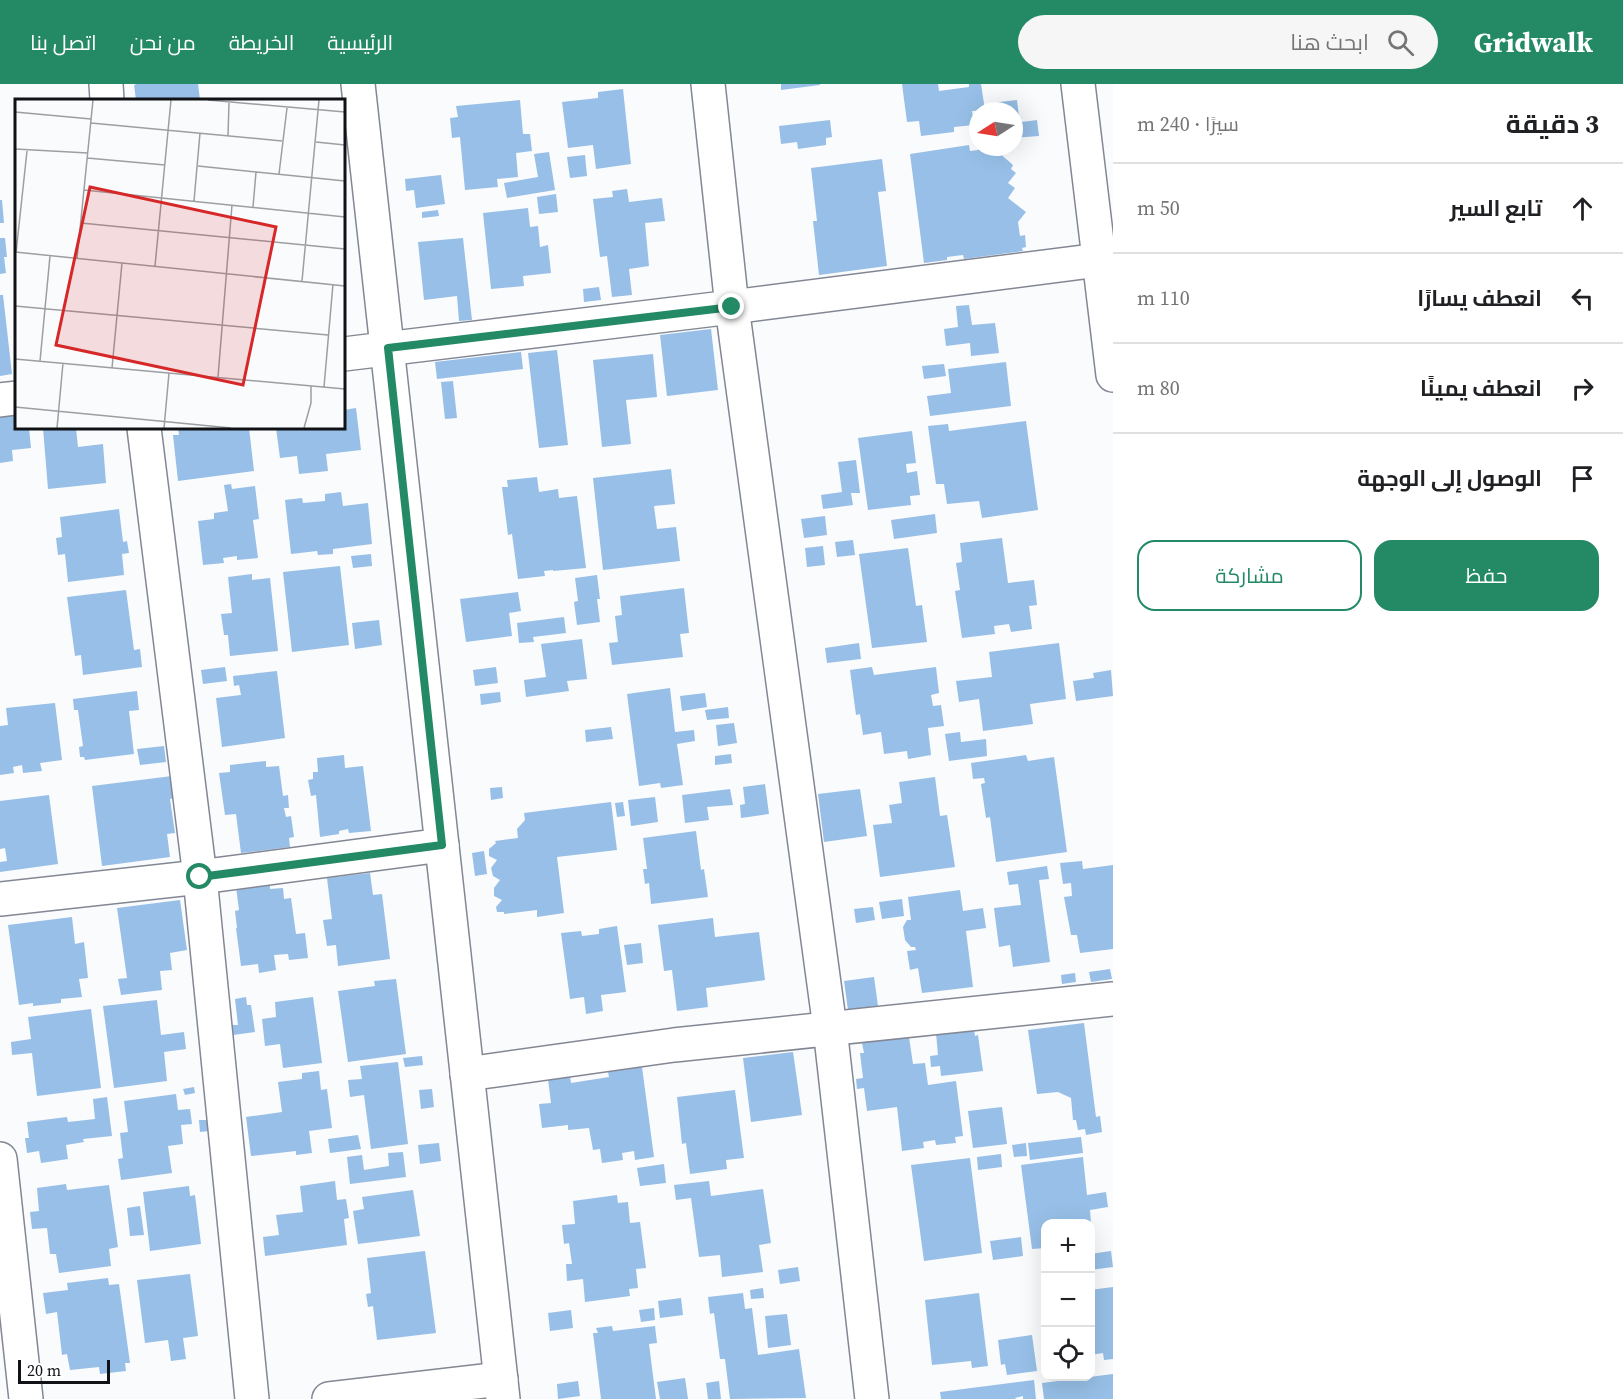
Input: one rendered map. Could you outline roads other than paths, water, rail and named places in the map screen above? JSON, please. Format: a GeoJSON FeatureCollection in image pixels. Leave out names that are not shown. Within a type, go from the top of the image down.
{"type":"FeatureCollection","features":[{"type":"Feature","properties":{"kind":"street"},"geometry":{"type":"LineString","coordinates":[[106,84],[107,99]]}},
{"type":"Feature","properties":{"kind":"street"},"geometry":{"type":"LineString","coordinates":[[329,1399],[502,1389],[358,84]]}},
{"type":"Feature","properties":{"kind":"street"},"geometry":{"type":"LineString","coordinates":[[708,84],[732,307],[830,1028],[872,1399]]}},
{"type":"Feature","properties":{"kind":"street"},"geometry":{"type":"LineString","coordinates":[[1078,84],[1113,375]]}},
{"type":"Feature","properties":{"kind":"street"},"geometry":{"type":"LineString","coordinates":[[345,354],[1099,260]]}},
{"type":"Feature","properties":{"kind":"street"},"geometry":{"type":"LineString","coordinates":[[0,400],[15,398]]}},
{"type":"Feature","properties":{"kind":"street"},"geometry":{"type":"LineString","coordinates":[[144,429],[200,877],[252,1399]]}},
{"type":"Feature","properties":{"kind":"street"},"geometry":{"type":"LineString","coordinates":[[0,899],[200,877],[442,845]]}},
{"type":"Feature","properties":{"kind":"street"},"geometry":{"type":"LineString","coordinates":[[467,1074],[674,1045],[1113,999]]}},
{"type":"Feature","properties":{"kind":"street"},"geometry":{"type":"LineString","coordinates":[[0,1159],[26,1399]]}}]}
